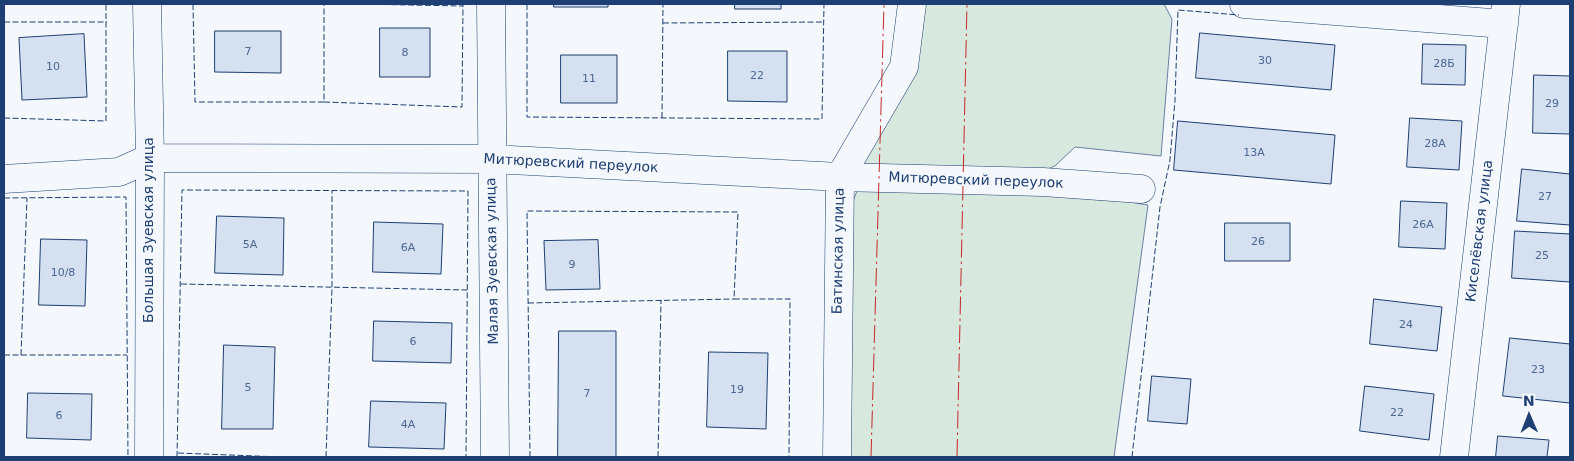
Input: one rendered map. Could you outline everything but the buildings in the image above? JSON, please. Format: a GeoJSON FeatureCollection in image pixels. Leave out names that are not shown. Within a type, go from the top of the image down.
{"type":"FeatureCollection","features":[{"type":"Feature","properties":{"kind":"street","name":"Большая Зуевская улица"},"geometry":{"type":"LineString","coordinates":[[147,4],[150,158],[149,457]]}},
{"type":"Feature","properties":{"kind":"street","name":"Малая Зуевская улица"},"geometry":{"type":"LineString","coordinates":[[491,4],[495,457]]}},
{"type":"Feature","properties":{"kind":"street","name":"Батинская улица"},"geometry":{"type":"LineString","coordinates":[[837,457],[840,177],[904,67],[912,4]]}},
{"type":"Feature","properties":{"kind":"street"},"geometry":{"type":"LineString","coordinates":[[1244,4],[1505,14]]}},
{"type":"Feature","properties":{"kind":"street","name":"Киселёвская улица"},"geometry":{"type":"LineString","coordinates":[[1454,457],[1505,14]]}},
{"type":"Feature","properties":{"kind":"street","name":"Митюревский переулок"},"geometry":{"type":"LineString","coordinates":[[4,179],[119,172],[150,158],[491,159],[840,177],[1042,182],[1141,189]]}},
{"type":"Feature","properties":{"kind":"shaded area"},"geometry":{"type":"Polygon","coordinates":[[[921,4],[1164,4],[1172,19],[1161,156],[1075,147],[1055,166],[1037,173],[859,164],[921,4]]]}},
{"type":"Feature","properties":{"kind":"shaded area"},"geometry":{"type":"Polygon","coordinates":[[[861,182],[1059,190],[1148,205],[1114,457],[846,457],[850,209],[861,182]]]}},
{"type":"Feature","properties":{"kind":"fence"},"geometry":{"type":"LineString","coordinates":[[4,118],[106,121],[106,4]]}},
{"type":"Feature","properties":{"kind":"fence"},"geometry":{"type":"LineString","coordinates":[[193,4],[195,102],[324,102],[324,4]]}},
{"type":"Feature","properties":{"kind":"fence"},"geometry":{"type":"LineString","coordinates":[[357,4],[463,6]]}},
{"type":"Feature","properties":{"kind":"fence"},"geometry":{"type":"LineString","coordinates":[[324,102],[462,107],[463,4]]}},
{"type":"Feature","properties":{"kind":"fence"},"geometry":{"type":"LineString","coordinates":[[527,4],[527,117],[822,119],[824,4]]}},
{"type":"Feature","properties":{"kind":"fence"},"geometry":{"type":"LineString","coordinates":[[662,118],[663,4]]}},
{"type":"Feature","properties":{"kind":"fence"},"geometry":{"type":"LineString","coordinates":[[1132,457],[1160,207],[1170,160],[1175,100],[1178,10],[1239,15]]}},
{"type":"Feature","properties":{"kind":"fence"},"geometry":{"type":"LineString","coordinates":[[4,22],[107,22]]}},
{"type":"Feature","properties":{"kind":"fence"},"geometry":{"type":"LineString","coordinates":[[663,23],[824,22]]}},
{"type":"Feature","properties":{"kind":"fence"},"geometry":{"type":"LineString","coordinates":[[177,457],[182,190],[468,191],[466,457]]}},
{"type":"Feature","properties":{"kind":"fence"},"geometry":{"type":"LineString","coordinates":[[326,457],[332,287],[332,191]]}},
{"type":"Feature","properties":{"kind":"fence"},"geometry":{"type":"LineString","coordinates":[[4,198],[126,197],[128,457]]}},
{"type":"Feature","properties":{"kind":"fence"},"geometry":{"type":"LineString","coordinates":[[21,355],[27,198]]}},
{"type":"Feature","properties":{"kind":"fence"},"geometry":{"type":"LineString","coordinates":[[530,457],[527,211],[738,212],[734,299],[790,299],[789,457]]}},
{"type":"Feature","properties":{"kind":"fence"},"geometry":{"type":"LineString","coordinates":[[181,284],[467,290]]}},
{"type":"Feature","properties":{"kind":"fence"},"geometry":{"type":"LineString","coordinates":[[528,303],[734,299]]}},
{"type":"Feature","properties":{"kind":"fence"},"geometry":{"type":"LineString","coordinates":[[658,457],[661,300]]}},
{"type":"Feature","properties":{"kind":"fence"},"geometry":{"type":"LineString","coordinates":[[4,355],[127,355]]}},
{"type":"Feature","properties":{"kind":"fence"},"geometry":{"type":"LineString","coordinates":[[178,453],[281,457]]}},
{"type":"Feature","properties":{"kind":"power"},"geometry":{"type":"LineString","coordinates":[[871,457],[884,4]]}},
{"type":"Feature","properties":{"kind":"power"},"geometry":{"type":"LineString","coordinates":[[957,457],[967,4]]}}]}
